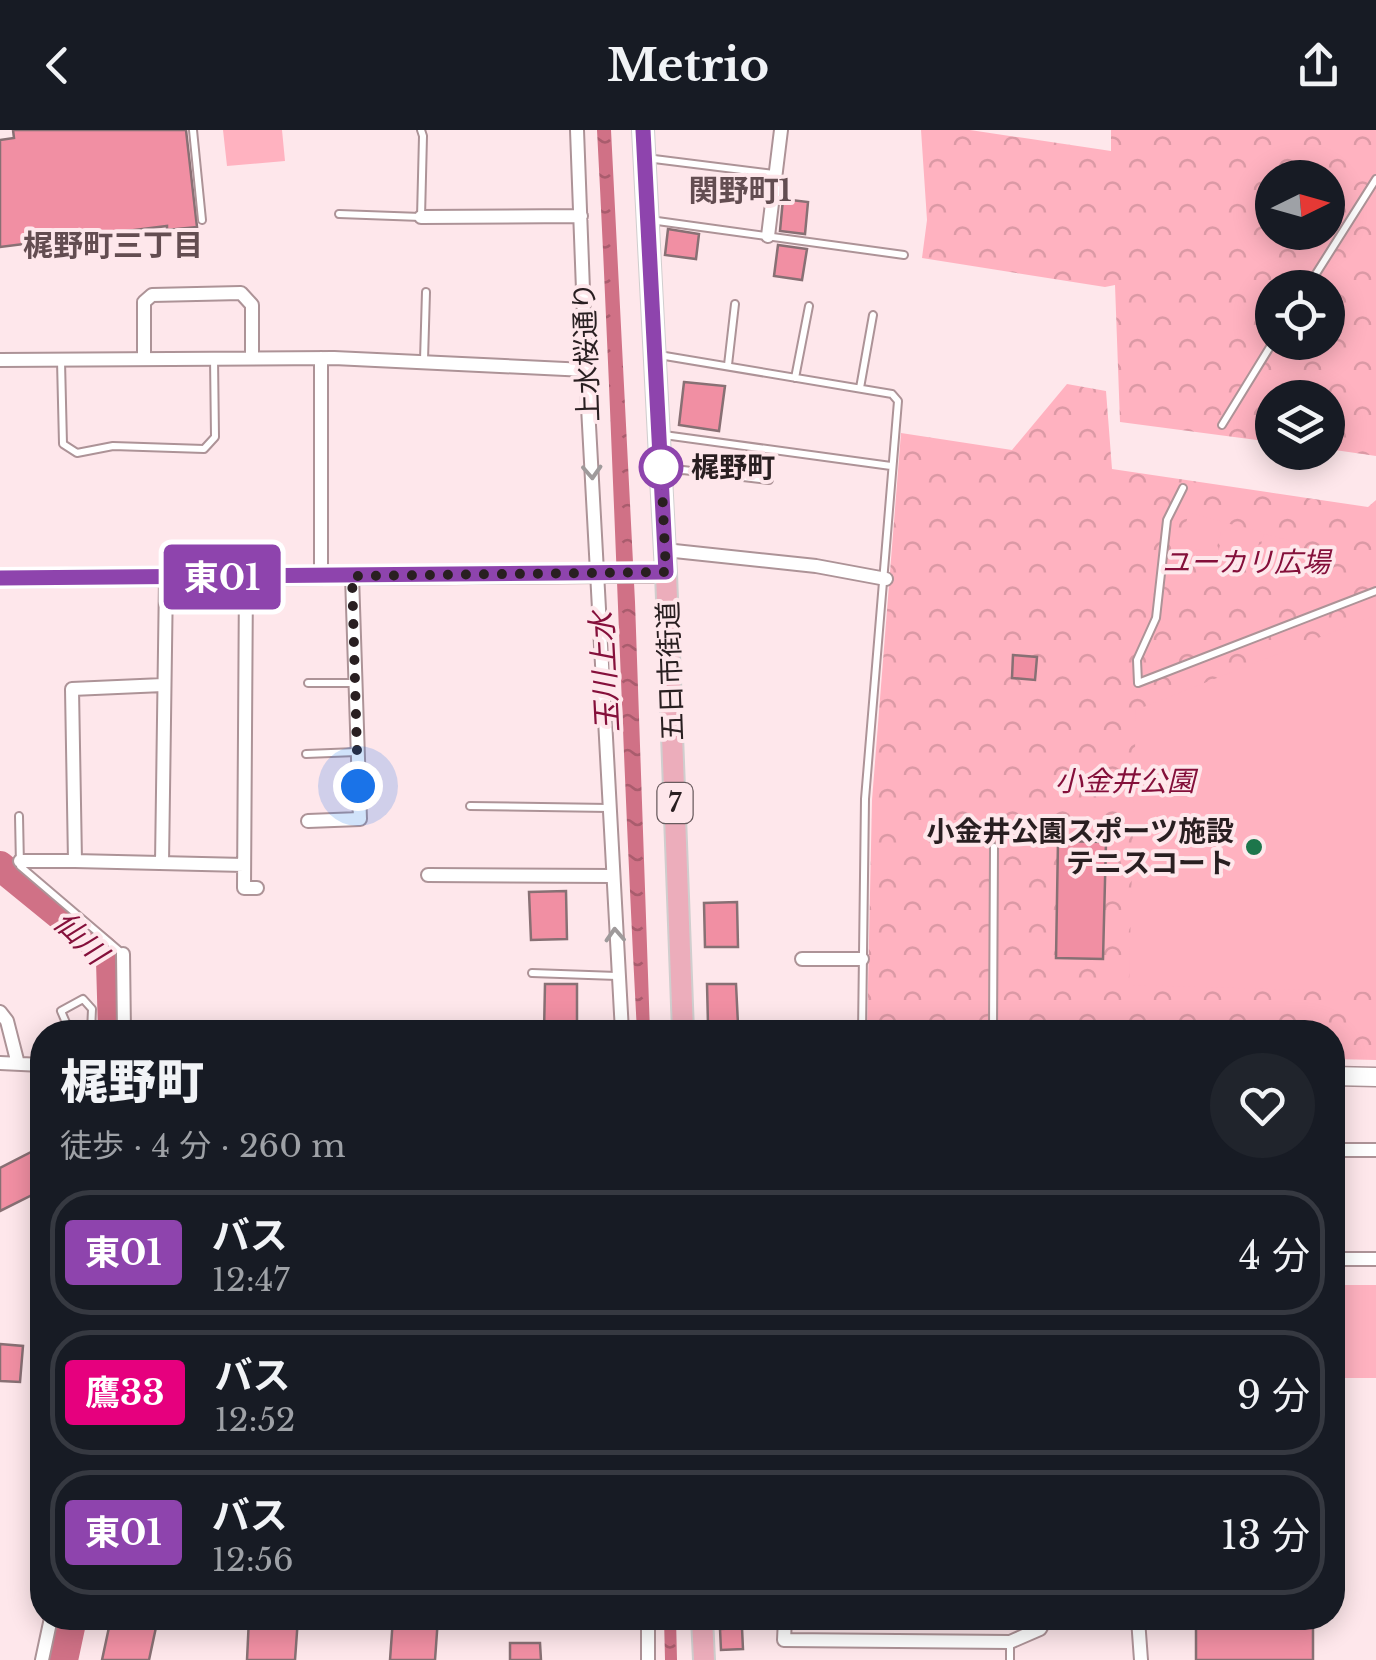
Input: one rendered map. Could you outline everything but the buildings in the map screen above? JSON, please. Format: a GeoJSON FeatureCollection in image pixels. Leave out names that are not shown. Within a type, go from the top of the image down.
{"type":"FeatureCollection","features":[{"type":"Feature","properties":{"kind":"main road","name":"五日市街道"},"geometry":{"type":"LineString","coordinates":[[642,130],[662,471],[682,1020]]}},
{"type":"Feature","properties":{"kind":"main road"},"geometry":{"type":"LineString","coordinates":[[703,1630],[704,1660]]}},
{"type":"Feature","properties":{"kind":"street","name":"上水桜通り"},"geometry":{"type":"LineString","coordinates":[[577,130],[586,370],[602,574],[621,1020]]}},
{"type":"Feature","properties":{"kind":"street"},"geometry":{"type":"LineString","coordinates":[[768,236],[781,130]]}},
{"type":"Feature","properties":{"kind":"street"},"geometry":{"type":"LineString","coordinates":[[421,217],[581,216]]}},
{"type":"Feature","properties":{"kind":"street"},"geometry":{"type":"LineString","coordinates":[[144,358],[144,302],[152,296],[240,293],[252,305],[252,358]]}},
{"type":"Feature","properties":{"kind":"street"},"geometry":{"type":"LineString","coordinates":[[0,360],[320,358],[586,370]]}},
{"type":"Feature","properties":{"kind":"street"},"geometry":{"type":"LineString","coordinates":[[320,358],[321,576]]}},
{"type":"Feature","properties":{"kind":"street"},"geometry":{"type":"LineString","coordinates":[[665,550],[816,566],[886,579]]}},
{"type":"Feature","properties":{"kind":"street"},"geometry":{"type":"LineString","coordinates":[[0,578],[666,572]]}},
{"type":"Feature","properties":{"kind":"street"},"geometry":{"type":"LineString","coordinates":[[246,576],[244,888],[257,888]]}},
{"type":"Feature","properties":{"kind":"street"},"geometry":{"type":"LineString","coordinates":[[308,822],[360,819],[352,576]]}},
{"type":"Feature","properties":{"kind":"street"},"geometry":{"type":"LineString","coordinates":[[162,862],[166,578]]}},
{"type":"Feature","properties":{"kind":"street"},"geometry":{"type":"LineString","coordinates":[[75,861],[72,689],[163,685]]}},
{"type":"Feature","properties":{"kind":"street"},"geometry":{"type":"LineString","coordinates":[[20,861],[244,865]]}},
{"type":"Feature","properties":{"kind":"street"},"geometry":{"type":"LineString","coordinates":[[428,875],[613,876]]}},
{"type":"Feature","properties":{"kind":"street"},"geometry":{"type":"LineString","coordinates":[[123,954],[124,1020]]}},
{"type":"Feature","properties":{"kind":"street"},"geometry":{"type":"LineString","coordinates":[[802,958],[862,958]]}},
{"type":"Feature","properties":{"kind":"street"},"geometry":{"type":"LineString","coordinates":[[0,1012],[7,1022],[18,1064]]}},
{"type":"Feature","properties":{"kind":"street"},"geometry":{"type":"LineString","coordinates":[[0,1064],[30,1064]]}},
{"type":"Feature","properties":{"kind":"street"},"geometry":{"type":"LineString","coordinates":[[1345,1076],[1376,1077]]}},
{"type":"Feature","properties":{"kind":"street"},"geometry":{"type":"LineString","coordinates":[[1345,1150],[1376,1150]]}},
{"type":"Feature","properties":{"kind":"street"},"geometry":{"type":"LineString","coordinates":[[1345,1259],[1376,1259]]}},
{"type":"Feature","properties":{"kind":"street"},"geometry":{"type":"LineString","coordinates":[[42,1660],[48,1630]]}},
{"type":"Feature","properties":{"kind":"street"},"geometry":{"type":"LineString","coordinates":[[648,1630],[648,1660]]}},
{"type":"Feature","properties":{"kind":"street"},"geometry":{"type":"LineString","coordinates":[[784,1630],[784,1640],[1010,1642],[1038,1630]]}},
{"type":"Feature","properties":{"kind":"street"},"geometry":{"type":"LineString","coordinates":[[1139,1630],[1141,1660]]}},
{"type":"Feature","properties":{"kind":"lane"},"geometry":{"type":"LineString","coordinates":[[193,130],[202,220]]}},
{"type":"Feature","properties":{"kind":"lane"},"geometry":{"type":"LineString","coordinates":[[338,214],[421,217],[421,130]]}},
{"type":"Feature","properties":{"kind":"lane"},"geometry":{"type":"LineString","coordinates":[[645,158],[774,174]]}},
{"type":"Feature","properties":{"kind":"lane"},"geometry":{"type":"LineString","coordinates":[[1318,270],[1376,178]]}},
{"type":"Feature","properties":{"kind":"lane"},"geometry":{"type":"LineString","coordinates":[[648,220],[904,255]]}},
{"type":"Feature","properties":{"kind":"lane"},"geometry":{"type":"LineString","coordinates":[[424,362],[426,292]]}},
{"type":"Feature","properties":{"kind":"lane"},"geometry":{"type":"LineString","coordinates":[[728,365],[736,304]]}},
{"type":"Feature","properties":{"kind":"lane"},"geometry":{"type":"LineString","coordinates":[[795,378],[809,306]]}},
{"type":"Feature","properties":{"kind":"lane"},"geometry":{"type":"LineString","coordinates":[[860,388],[872,316]]}},
{"type":"Feature","properties":{"kind":"lane"},"geometry":{"type":"LineString","coordinates":[[656,356],[860,388],[892,394],[898,401],[865,800],[862,1020]]}},
{"type":"Feature","properties":{"kind":"lane"},"geometry":{"type":"LineString","coordinates":[[61,361],[62,444],[77,453],[112,446],[204,450],[215,437],[214,358]]}},
{"type":"Feature","properties":{"kind":"lane"},"geometry":{"type":"LineString","coordinates":[[1222,426],[1262,360]]}},
{"type":"Feature","properties":{"kind":"lane"},"geometry":{"type":"LineString","coordinates":[[660,436],[891,466]]}},
{"type":"Feature","properties":{"kind":"lane"},"geometry":{"type":"LineString","coordinates":[[662,471],[769,480]]}},
{"type":"Feature","properties":{"kind":"lane"},"geometry":{"type":"LineString","coordinates":[[1183,488],[1166,520],[1156,618],[1137,660],[1138,682],[1376,591]]}},
{"type":"Feature","properties":{"kind":"lane"},"geometry":{"type":"LineString","coordinates":[[308,683],[354,683]]}},
{"type":"Feature","properties":{"kind":"lane"},"geometry":{"type":"LineString","coordinates":[[306,754],[356,752]]}},
{"type":"Feature","properties":{"kind":"lane"},"geometry":{"type":"LineString","coordinates":[[470,806],[610,808]]}},
{"type":"Feature","properties":{"kind":"lane"},"geometry":{"type":"LineString","coordinates":[[19,816],[20,866],[123,954]]}},
{"type":"Feature","properties":{"kind":"lane"},"geometry":{"type":"LineString","coordinates":[[993,1020],[994,847]]}},
{"type":"Feature","properties":{"kind":"lane"},"geometry":{"type":"LineString","coordinates":[[532,973],[617,976]]}},
{"type":"Feature","properties":{"kind":"lane"},"geometry":{"type":"LineString","coordinates":[[65,1020],[61,1011],[83,999],[90,1003],[92,1020]]}},
{"type":"Feature","properties":{"kind":"lane"},"geometry":{"type":"LineString","coordinates":[[1010,1642],[1010,1660]]}},
{"type":"Feature","properties":{"kind":"green space"},"geometry":{"type":"Polygon","coordinates":[[[223,130],[282,130],[285,161],[227,166],[223,130]]]}},
{"type":"Feature","properties":{"kind":"green space"},"geometry":{"type":"Polygon","coordinates":[[[921,130],[970,130],[1111,151],[1111,130],[1376,130],[1376,456],[1345,451],[1345,380],[1255,380],[1255,440],[1120,422],[1115,285],[1105,287],[922,258],[927,220],[921,130]]]}},
{"type":"Feature","properties":{"kind":"green space","name":"小金井公園"},"geometry":{"type":"Polygon","coordinates":[[[1067,384],[1106,391],[1112,469],[1368,507],[1376,500],[1376,1060],[1345,1059],[1345,1020],[867,1020],[872,800],[901,433],[1012,450],[1067,384]]]}},
{"type":"Feature","properties":{"kind":"green space"},"geometry":{"type":"Polygon","coordinates":[[[1189,512],[1224,522],[1215,554],[1180,545],[1189,512]]]}},
{"type":"Feature","properties":{"kind":"green space","name":"ユーカリ広場"},"geometry":{"type":"Polygon","coordinates":[[[1226,523],[1262,532],[1253,565],[1217,556],[1226,523]]]}},
{"type":"Feature","properties":{"kind":"green space"},"geometry":{"type":"Polygon","coordinates":[[[1264,534],[1299,543],[1290,576],[1255,566],[1264,534]]]}},
{"type":"Feature","properties":{"kind":"green space","name":"小金井公園スポーツ施設 テニスコート"},"geometry":{"type":"Polygon","coordinates":[[[1376,615],[1376,992],[1129,985],[1136,710],[1376,615]]]}},
{"type":"Feature","properties":{"kind":"green space"},"geometry":{"type":"Polygon","coordinates":[[[1345,1285],[1376,1285],[1376,1378],[1345,1378],[1345,1285]]]}},
{"type":"Feature","properties":{"kind":"water"},"geometry":{"type":"Polygon","coordinates":[[[597,130],[611,130],[635,602],[650,1020],[636,1020],[597,130]]]}},
{"type":"Feature","properties":{"kind":"water"},"geometry":{"type":"Polygon","coordinates":[[[664,1630],[676,1630],[677,1660],[665,1660],[664,1630]]]}},
{"type":"Feature","properties":{"kind":"waterway","name":"仙川"},"geometry":{"type":"LineString","coordinates":[[0,866],[103,950],[111,961],[113,1020]]}},
{"type":"Feature","properties":{"kind":"waterway","name":"仙川"},"geometry":{"type":"LineString","coordinates":[[63,1660],[69,1630]]}},
{"type":"Feature","properties":{"kind":"bus line","name":"東01"},"geometry":{"type":"LineString","coordinates":[[0,578],[666,572],[643,130]]}},
{"type":"Feature","properties":{"kind":"place","name":"梶野町"},"geometry":{"type":"Point","coordinates":[661,467]}},
{"type":"Feature","properties":{"kind":"place","name":"小金井公園スポーツ施設 テニスコート"},"geometry":{"type":"Point","coordinates":[1254,847]}},
{"type":"Feature","properties":{"kind":"district","name":"関野町1"},"geometry":{"type":"Point","coordinates":[740,191]}},
{"type":"Feature","properties":{"kind":"district","name":"梶野町三丁目"},"geometry":{"type":"Point","coordinates":[113,246]}},
{"type":"Feature","properties":{"kind":"route"},"geometry":{"type":"LineString","coordinates":[[358,786],[352,576],[666,572],[661,467]]}},
{"type":"Feature","properties":{"kind":"water label","name":"玉川上水"},"geometry":{"type":"Point","coordinates":[605,672]}}]}
